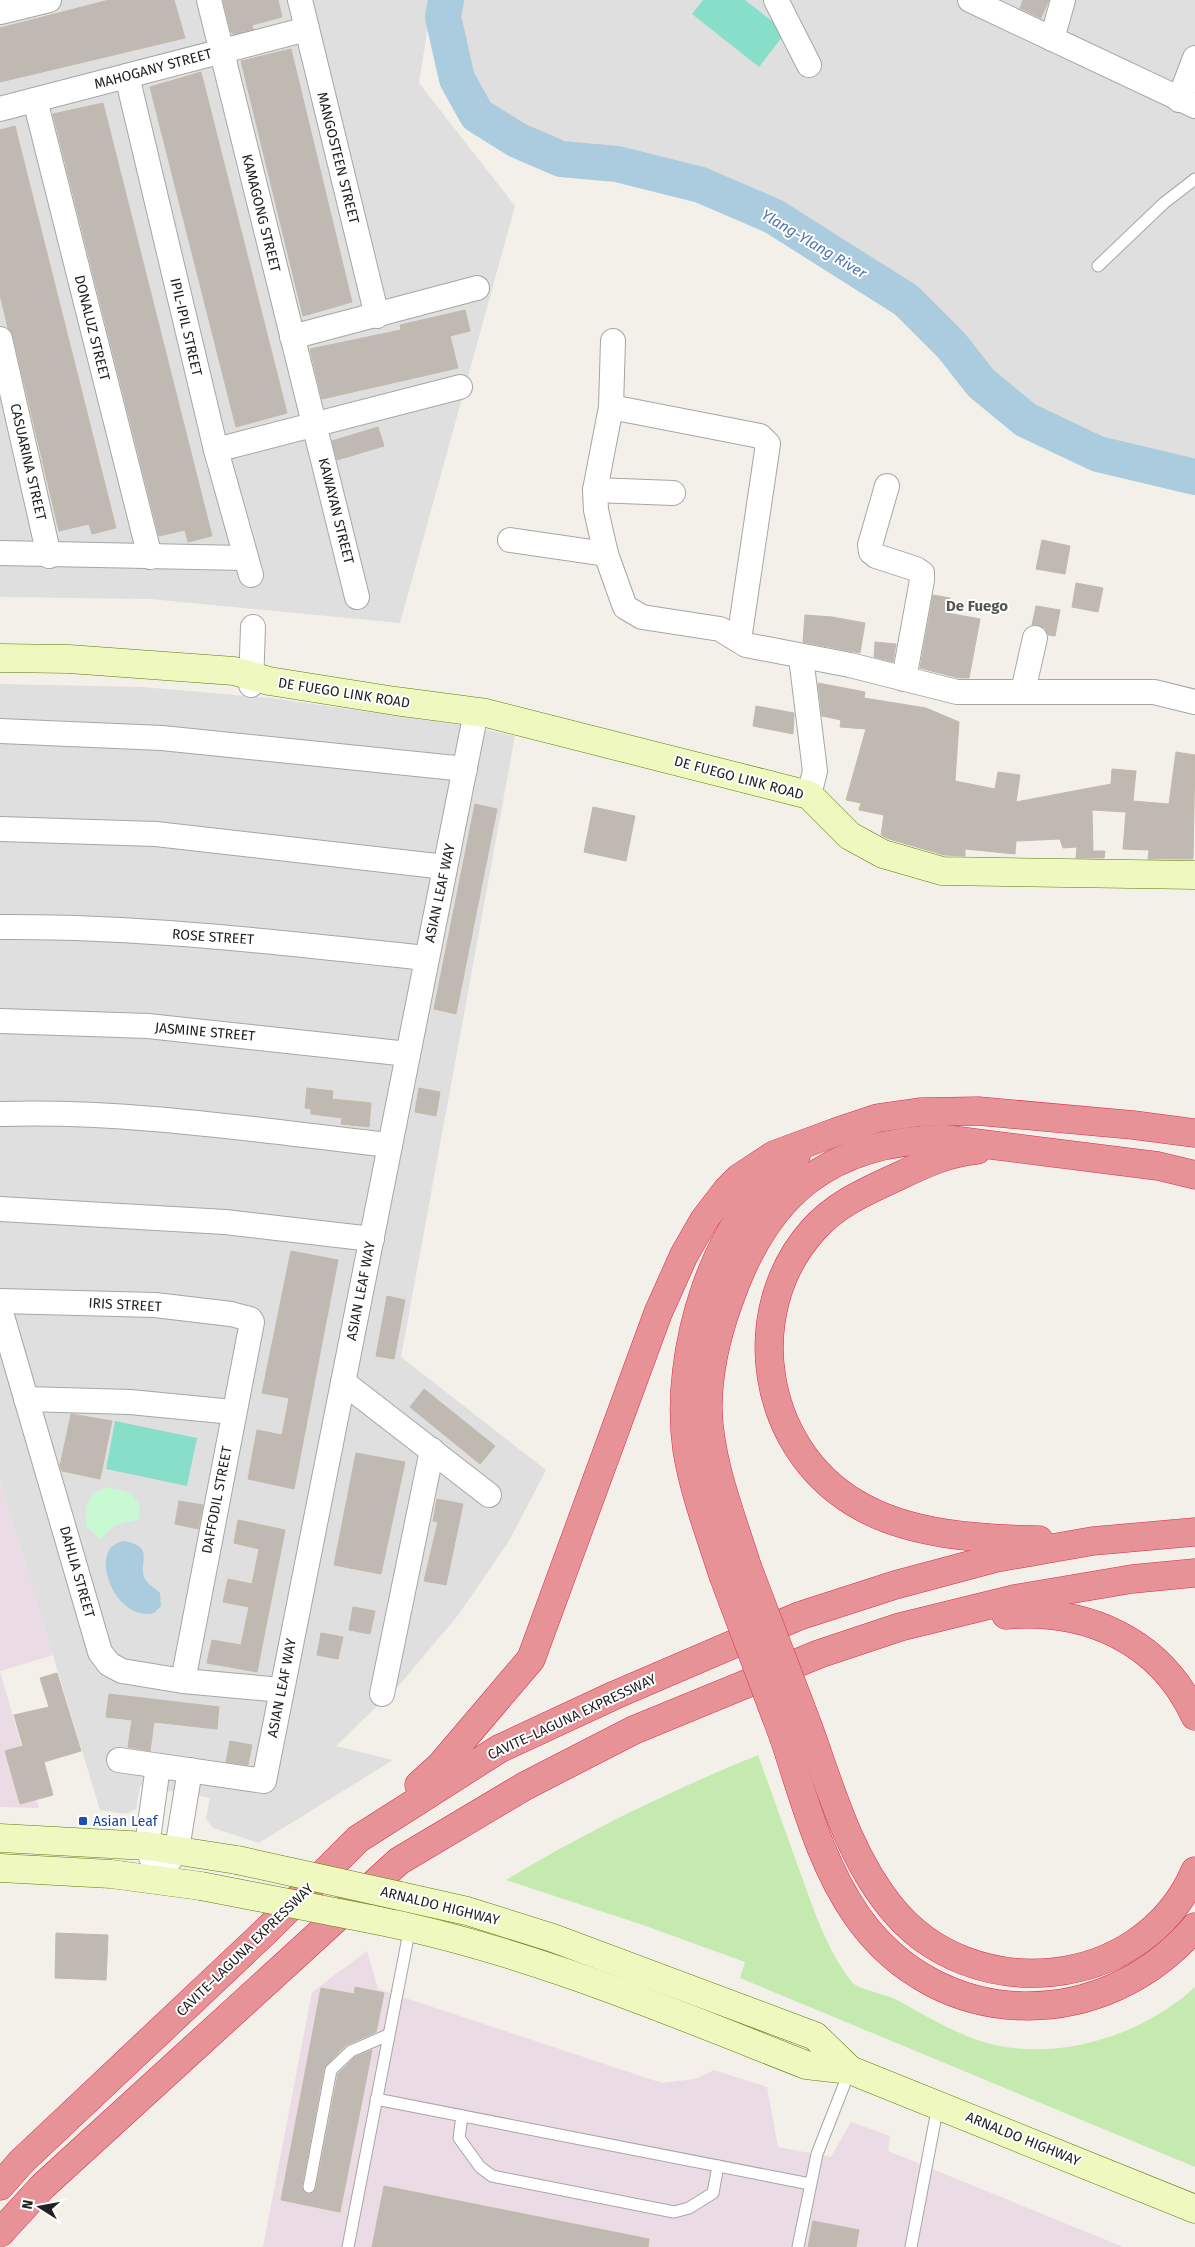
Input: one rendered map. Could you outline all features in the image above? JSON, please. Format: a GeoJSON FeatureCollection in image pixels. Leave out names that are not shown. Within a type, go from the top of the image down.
{"type":"FeatureCollection","features":[{"type":"Feature","properties":{"kind":"highway"},"geometry":{"type":"LineString","coordinates":[[358,1839],[441,1765],[531,1659],[640,1357],[670,1284],[704,1220],[727,1190],[750,1169],[774,1156],[836,1132],[897,1114],[942,1110],[978,1111],[1123,1124],[1195,1133]]}},
{"type":"Feature","properties":{"kind":"highway"},"geometry":{"type":"LineString","coordinates":[[836,1132],[788,1162],[752,1200],[718,1257],[696,1323],[686,1384],[685,1418],[687,1450],[699,1500],[735,1570],[809,1728],[850,1841],[885,1900],[905,1923],[939,1948],[972,1963],[1000,1972],[1042,1974],[1076,1969],[1103,1960],[1140,1939],[1156,1925],[1179,1898],[1195,1871]]}},
{"type":"Feature","properties":{"kind":"highway"},"geometry":{"type":"LineString","coordinates":[[1195,1175],[1158,1166],[944,1139],[914,1139],[859,1154],[833,1164],[808,1179],[781,1202],[762,1228],[746,1257],[724,1316],[710,1379],[708,1408],[735,1570],[784,1738],[819,1842],[856,1915],[870,1933],[904,1964],[945,1989],[969,1998],[1015,2006],[1047,2006],[1085,1999],[1108,1992],[1147,1971],[1182,1942],[1195,1926]]}},
{"type":"Feature","properties":{"kind":"highway"},"geometry":{"type":"LineString","coordinates":[[1012,1147],[970,1150],[930,1161],[863,1192],[827,1217],[802,1245],[785,1275],[779,1291],[768,1340],[773,1387],[781,1416],[804,1457],[814,1470],[842,1494],[869,1511],[915,1526],[969,1535],[1015,1539],[1093,1541]]}},
{"type":"Feature","properties":{"kind":"highway","name":"CAVITE–LAGUNA EXPRESSWAY"},"geometry":{"type":"LineString","coordinates":[[0,2186],[21,2162],[264,1933],[358,1839],[499,1749],[615,1695],[799,1616],[895,1585],[996,1558],[1093,1541],[1195,1532]]}},
{"type":"Feature","properties":{"kind":"highway"},"geometry":{"type":"LineString","coordinates":[[0,2233],[43,2186],[399,1862],[526,1786],[634,1730],[819,1654],[900,1627],[1014,1599],[1132,1579],[1195,1573]]}},
{"type":"Feature","properties":{"kind":"highway"},"geometry":{"type":"LineString","coordinates":[[900,1627],[1031,1613],[1053,1614],[1092,1623],[1123,1637],[1155,1661],[1180,1690],[1195,1716]]}},
{"type":"Feature","properties":{"kind":"main road","name":"DE FUEGO LINK ROAD"},"geometry":{"type":"LineString","coordinates":[[0,658],[79,660],[234,671],[257,680]]}},
{"type":"Feature","properties":{"kind":"main road","name":"DE FUEGO LINK ROAD"},"geometry":{"type":"LineString","coordinates":[[0,672],[69,672],[257,680],[486,713],[809,795],[850,836],[883,854],[942,871],[1195,875]]}},
{"type":"Feature","properties":{"kind":"main road","name":"ARNALDO HIGHWAY"},"geometry":{"type":"LineString","coordinates":[[0,1838],[177,1849],[237,1860],[467,1911],[553,1938],[815,2036],[850,2070]]}},
{"type":"Feature","properties":{"kind":"main road","name":"ARNALDO HIGHWAY"},"geometry":{"type":"LineString","coordinates":[[0,1868],[159,1878],[410,1926],[527,1959],[806,2065],[850,2070],[1195,2209]]}},
{"type":"Feature","properties":{"kind":"street"},"geometry":{"type":"LineString","coordinates":[[0,12],[48,0]]}},
{"type":"Feature","properties":{"kind":"street","name":"KAMAGONG STREET"},"geometry":{"type":"LineString","coordinates":[[209,0],[314,425]]}},
{"type":"Feature","properties":{"kind":"street","name":"MANGOSTEEN STREET"},"geometry":{"type":"LineString","coordinates":[[300,0],[377,316]]}},
{"type":"Feature","properties":{"kind":"street"},"geometry":{"type":"LineString","coordinates":[[776,0],[809,66]]}},
{"type":"Feature","properties":{"kind":"street"},"geometry":{"type":"LineString","coordinates":[[970,0],[1187,103],[1195,58]]}},
{"type":"Feature","properties":{"kind":"street"},"geometry":{"type":"LineString","coordinates":[[1052,39],[1063,0]]}},
{"type":"Feature","properties":{"kind":"street","name":"MAHOGANY STREET"},"geometry":{"type":"LineString","coordinates":[[0,110],[307,29]]}},
{"type":"Feature","properties":{"kind":"street","name":"IPIL-IPIL STREET"},"geometry":{"type":"LineString","coordinates":[[127,76],[216,450],[248,566],[150,557]]}},
{"type":"Feature","properties":{"kind":"street","name":"DONALUZ STREET"},"geometry":{"type":"LineString","coordinates":[[35,100],[150,557]]}},
{"type":"Feature","properties":{"kind":"street"},"geometry":{"type":"LineString","coordinates":[[292,337],[477,288]]}},
{"type":"Feature","properties":{"kind":"street","name":"CASUARINA STREET"},"geometry":{"type":"LineString","coordinates":[[0,339],[49,556]]}},
{"type":"Feature","properties":{"kind":"street"},"geometry":{"type":"LineString","coordinates":[[613,341],[611,407],[595,490],[596,510],[606,554],[625,607],[642,617],[720,629],[746,646],[850,665],[957,692],[1154,692],[1195,702]]}},
{"type":"Feature","properties":{"kind":"street"},"geometry":{"type":"LineString","coordinates":[[216,450],[460,387]]}},
{"type":"Feature","properties":{"kind":"street"},"geometry":{"type":"LineString","coordinates":[[611,407],[760,436],[768,444],[739,640]]}},
{"type":"Feature","properties":{"kind":"street","name":"KAWAYAN STREET"},"geometry":{"type":"LineString","coordinates":[[314,425],[357,597]]}},
{"type":"Feature","properties":{"kind":"street"},"geometry":{"type":"LineString","coordinates":[[888,486],[870,545],[871,552],[876,556],[916,569],[922,573],[904,679]]}},
{"type":"Feature","properties":{"kind":"street"},"geometry":{"type":"LineString","coordinates":[[595,490],[673,493]]}},
{"type":"Feature","properties":{"kind":"street"},"geometry":{"type":"LineString","coordinates":[[510,540],[606,554]]}},
{"type":"Feature","properties":{"kind":"street"},"geometry":{"type":"LineString","coordinates":[[0,553],[49,556],[150,557]]}},
{"type":"Feature","properties":{"kind":"street"},"geometry":{"type":"LineString","coordinates":[[253,627],[257,680]]}},
{"type":"Feature","properties":{"kind":"street"},"geometry":{"type":"LineString","coordinates":[[1023,691],[1035,638]]}},
{"type":"Feature","properties":{"kind":"street"},"geometry":{"type":"LineString","coordinates":[[801,657],[815,771],[809,795]]}},
{"type":"Feature","properties":{"kind":"street","name":"ASIAN LEAF WAY"},"geometry":{"type":"LineString","coordinates":[[119,1760],[264,1782],[473,727]]}},
{"type":"Feature","properties":{"kind":"street"},"geometry":{"type":"LineString","coordinates":[[0,732],[162,738],[465,769]]}},
{"type":"Feature","properties":{"kind":"street"},"geometry":{"type":"LineString","coordinates":[[0,830],[156,834],[445,867]]}},
{"type":"Feature","properties":{"kind":"street","name":"ROSE STREET"},"geometry":{"type":"LineString","coordinates":[[0,927],[89,927],[244,938],[426,958]]}},
{"type":"Feature","properties":{"kind":"street","name":"JASMINE STREET"},"geometry":{"type":"LineString","coordinates":[[0,1021],[148,1026],[408,1054]]}},
{"type":"Feature","properties":{"kind":"street"},"geometry":{"type":"LineString","coordinates":[[0,1114],[35,1113],[144,1119],[390,1145]]}},
{"type":"Feature","properties":{"kind":"street"},"geometry":{"type":"LineString","coordinates":[[0,1208],[216,1221],[372,1239]]}},
{"type":"Feature","properties":{"kind":"street","name":"IRIS STREET"},"geometry":{"type":"LineString","coordinates":[[0,1301],[155,1305],[231,1314],[250,1319]]}},
{"type":"Feature","properties":{"kind":"street","name":"DAHLIA STREET"},"geometry":{"type":"LineString","coordinates":[[0,1309],[100,1652],[109,1664],[122,1672],[184,1681],[282,1690]]}},
{"type":"Feature","properties":{"kind":"street","name":"DAFFODIL STREET"},"geometry":{"type":"LineString","coordinates":[[184,1681],[233,1412],[252,1326],[250,1319]]}},
{"type":"Feature","properties":{"kind":"street"},"geometry":{"type":"LineString","coordinates":[[343,1382],[489,1495]]}},
{"type":"Feature","properties":{"kind":"street"},"geometry":{"type":"LineString","coordinates":[[26,1399],[130,1402],[233,1412]]}},
{"type":"Feature","properties":{"kind":"street"},"geometry":{"type":"LineString","coordinates":[[382,1694],[432,1450]]}},
{"type":"Feature","properties":{"kind":"street"},"geometry":{"type":"LineString","coordinates":[[158,1766],[147,1846],[159,1878]]}},
{"type":"Feature","properties":{"kind":"street"},"geometry":{"type":"LineString","coordinates":[[159,1878],[177,1849],[190,1770]]}},
{"type":"Feature","properties":{"kind":"lane"},"geometry":{"type":"LineString","coordinates":[[1098,266],[1164,203],[1195,179]]}},
{"type":"Feature","properties":{"kind":"lane"},"geometry":{"type":"LineString","coordinates":[[348,2247],[410,1926]]}},
{"type":"Feature","properties":{"kind":"lane"},"geometry":{"type":"LineString","coordinates":[[308,2187],[331,2070],[351,2051],[388,2035]]}},
{"type":"Feature","properties":{"kind":"lane"},"geometry":{"type":"LineString","coordinates":[[798,2247],[817,2154],[850,2070]]}},
{"type":"Feature","properties":{"kind":"lane"},"geometry":{"type":"LineString","coordinates":[[376,2099],[810,2184]]}},
{"type":"Feature","properties":{"kind":"lane"},"geometry":{"type":"LineString","coordinates":[[911,2247],[938,2105]]}},
{"type":"Feature","properties":{"kind":"lane"},"geometry":{"type":"LineString","coordinates":[[462,2116],[459,2138],[480,2167],[492,2176],[656,2209],[674,2212],[689,2208],[713,2193],[718,2166]]}},
{"type":"Feature","properties":{"kind":"shaded area"},"geometry":{"type":"Polygon","coordinates":[[[0,0],[432,0],[419,83],[515,206],[400,623],[150,599],[0,597],[0,0]]]}},
{"type":"Feature","properties":{"kind":"shaded area"},"geometry":{"type":"Polygon","coordinates":[[[446,0],[1195,0],[1195,477],[1098,454],[1026,420],[981,383],[952,346],[906,300],[773,216],[701,185],[617,164],[561,159],[517,140],[477,115],[457,79],[443,17],[446,0]]]}},
{"type":"Feature","properties":{"kind":"shaded area","name":"Asian Leaf"},"geometry":{"type":"Polygon","coordinates":[[[0,684],[142,687],[271,698],[473,727],[515,736],[401,1357],[546,1470],[509,1541],[459,1614],[401,1683],[336,1746],[393,1760],[259,1843],[213,1828],[206,1819],[210,1798],[140,1786],[136,1809],[126,1814],[100,1810],[0,1481],[0,684]]]}},
{"type":"Feature","properties":{"kind":"shaded area"},"geometry":{"type":"Polygon","coordinates":[[[0,1481],[53,1655],[0,1671],[0,1481]]]}},
{"type":"Feature","properties":{"kind":"shaded area"},"geometry":{"type":"Polygon","coordinates":[[[0,1671],[39,1808],[0,1807],[0,1671]]]}},
{"type":"Feature","properties":{"kind":"shaded area"},"geometry":{"type":"Polygon","coordinates":[[[367,1951],[378,1989],[662,2083],[695,2079],[714,2070],[767,2087],[778,2147],[831,2157],[851,2122],[890,2136],[888,2151],[1123,2247],[263,2247],[312,1992],[367,1951]]]}},
{"type":"Feature","properties":{"kind":"green space"},"geometry":{"type":"Polygon","coordinates":[[[703,0],[745,0],[786,32],[759,67],[692,14],[703,0]]]}},
{"type":"Feature","properties":{"kind":"green space"},"geometry":{"type":"Polygon","coordinates":[[[115,1421],[197,1438],[187,1486],[106,1469],[115,1421]]]}},
{"type":"Feature","properties":{"kind":"green space"},"geometry":{"type":"Polygon","coordinates":[[[106,1487],[131,1493],[140,1506],[139,1519],[115,1525],[100,1539],[87,1527],[86,1508],[94,1494],[106,1487]]]}},
{"type":"Feature","properties":{"kind":"green space"},"geometry":{"type":"Polygon","coordinates":[[[758,1755],[821,1928],[842,1968],[851,1981],[859,1987],[894,1999],[949,2028],[980,2041],[1008,2047],[1037,2049],[1066,2047],[1095,2041],[1122,2032],[1149,2020],[1173,2005],[1195,1987],[1195,2167],[740,1978],[745,1962],[643,1925],[506,1880],[567,1845],[629,1813],[758,1755]]]}},
{"type":"Feature","properties":{"kind":"water"},"geometry":{"type":"Polygon","coordinates":[[[125,1541],[140,1547],[143,1551],[144,1577],[160,1593],[161,1606],[154,1613],[140,1613],[127,1607],[117,1596],[110,1582],[106,1568],[107,1555],[113,1546],[125,1541]]]}},
{"type":"Feature","properties":{"kind":"building"},"geometry":{"type":"Polygon","coordinates":[[[109,0],[174,0],[185,38],[0,82],[0,28],[109,0]]]}},
{"type":"Feature","properties":{"kind":"building"},"geometry":{"type":"Polygon","coordinates":[[[223,0],[278,0],[282,17],[252,25],[253,29],[234,34],[231,32],[223,0]]]}},
{"type":"Feature","properties":{"kind":"building"},"geometry":{"type":"Polygon","coordinates":[[[1023,0],[1049,0],[1041,18],[1020,8],[1023,0]]]}},
{"type":"Feature","properties":{"kind":"building"},"geometry":{"type":"Polygon","coordinates":[[[291,49],[352,302],[303,316],[241,61],[291,49]]]}},
{"type":"Feature","properties":{"kind":"building"},"geometry":{"type":"Polygon","coordinates":[[[201,72],[287,413],[236,427],[150,87],[201,72]]]}},
{"type":"Feature","properties":{"kind":"building"},"geometry":{"type":"Polygon","coordinates":[[[103,103],[212,536],[188,542],[185,530],[159,536],[53,114],[103,103]]]}},
{"type":"Feature","properties":{"kind":"building"},"geometry":{"type":"Polygon","coordinates":[[[15,126],[116,528],[92,534],[89,524],[59,531],[13,336],[8,328],[0,295],[0,130],[15,126]]]}},
{"type":"Feature","properties":{"kind":"building"},"geometry":{"type":"Polygon","coordinates":[[[465,310],[470,331],[450,336],[458,368],[322,399],[310,349],[401,330],[400,325],[465,310]]]}},
{"type":"Feature","properties":{"kind":"building"},"geometry":{"type":"Polygon","coordinates":[[[378,427],[384,446],[337,460],[332,441],[378,427]]]}},
{"type":"Feature","properties":{"kind":"building"},"geometry":{"type":"Polygon","coordinates":[[[1042,540],[1070,546],[1065,574],[1036,569],[1042,540]]]}},
{"type":"Feature","properties":{"kind":"building"},"geometry":{"type":"Polygon","coordinates":[[[1076,583],[1103,588],[1098,612],[1072,607],[1076,583]]]}},
{"type":"Feature","properties":{"kind":"building"},"geometry":{"type":"Polygon","coordinates":[[[933,595],[950,598],[947,613],[980,619],[969,678],[959,678],[920,668],[933,595]]]}},
{"type":"Feature","properties":{"kind":"building"},"geometry":{"type":"Polygon","coordinates":[[[1036,606],[1060,610],[1055,636],[1048,635],[1045,628],[1032,625],[1036,606]]]}},
{"type":"Feature","properties":{"kind":"building"},"geometry":{"type":"Polygon","coordinates":[[[805,615],[832,617],[865,623],[860,653],[803,642],[805,615]]]}},
{"type":"Feature","properties":{"kind":"building"},"geometry":{"type":"Polygon","coordinates":[[[875,642],[896,644],[893,662],[874,657],[875,642]]]}},
{"type":"Feature","properties":{"kind":"building"},"geometry":{"type":"Polygon","coordinates":[[[818,683],[865,692],[864,698],[926,708],[959,722],[955,781],[995,789],[998,772],[1020,775],[1016,802],[1111,784],[1112,769],[1136,771],[1133,801],[1169,804],[1176,752],[1195,755],[1193,859],[1148,859],[1149,850],[1123,849],[1126,812],[1092,810],[1093,851],[1105,851],[1104,858],[1076,858],[1077,847],[1063,848],[1060,839],[1016,841],[1015,854],[965,849],[965,856],[944,855],[889,839],[881,835],[884,815],[859,810],[861,803],[846,800],[866,729],[840,727],[841,720],[822,716],[818,683]]]}},
{"type":"Feature","properties":{"kind":"building"},"geometry":{"type":"Polygon","coordinates":[[[756,706],[794,713],[793,734],[753,726],[756,706]]]}},
{"type":"Feature","properties":{"kind":"building"},"geometry":{"type":"Polygon","coordinates":[[[475,804],[497,809],[456,1014],[434,1009],[475,804]]]}},
{"type":"Feature","properties":{"kind":"building"},"geometry":{"type":"Polygon","coordinates":[[[593,807],[635,816],[626,861],[584,852],[593,807]]]}},
{"type":"Feature","properties":{"kind":"building"},"geometry":{"type":"Polygon","coordinates":[[[307,1088],[333,1091],[332,1099],[371,1103],[369,1127],[341,1124],[342,1118],[311,1114],[311,1109],[305,1108],[307,1088]]]}},
{"type":"Feature","properties":{"kind":"building"},"geometry":{"type":"Polygon","coordinates":[[[419,1088],[440,1092],[436,1116],[415,1112],[419,1088]]]}},
{"type":"Feature","properties":{"kind":"building"},"geometry":{"type":"Polygon","coordinates":[[[291,1251],[338,1260],[294,1489],[248,1479],[257,1430],[282,1435],[289,1398],[262,1393],[291,1251]]]}},
{"type":"Feature","properties":{"kind":"building"},"geometry":{"type":"Polygon","coordinates":[[[387,1296],[405,1300],[394,1359],[376,1356],[387,1296]]]}},
{"type":"Feature","properties":{"kind":"building"},"geometry":{"type":"Polygon","coordinates":[[[424,1389],[495,1446],[480,1464],[410,1407],[424,1389]]]}},
{"type":"Feature","properties":{"kind":"building"},"geometry":{"type":"Polygon","coordinates":[[[71,1414],[112,1421],[100,1479],[62,1471],[60,1466],[71,1414]]]}},
{"type":"Feature","properties":{"kind":"building"},"geometry":{"type":"Polygon","coordinates":[[[356,1453],[405,1462],[381,1574],[334,1565],[356,1453]]]}},
{"type":"Feature","properties":{"kind":"building"},"geometry":{"type":"Polygon","coordinates":[[[437,1499],[463,1504],[446,1585],[424,1581],[438,1522],[433,1521],[437,1499]]]}},
{"type":"Feature","properties":{"kind":"building"},"geometry":{"type":"Polygon","coordinates":[[[179,1501],[203,1505],[198,1529],[175,1524],[179,1501]]]}},
{"type":"Feature","properties":{"kind":"building"},"geometry":{"type":"Polygon","coordinates":[[[238,1520],[285,1530],[257,1672],[207,1663],[212,1640],[241,1645],[249,1607],[223,1602],[228,1579],[252,1584],[259,1549],[234,1543],[238,1520]]]}},
{"type":"Feature","properties":{"kind":"building"},"geometry":{"type":"Polygon","coordinates":[[[353,1607],[375,1611],[370,1634],[349,1630],[353,1607]]]}},
{"type":"Feature","properties":{"kind":"building"},"geometry":{"type":"Polygon","coordinates":[[[321,1633],[343,1637],[338,1659],[317,1655],[321,1633]]]}},
{"type":"Feature","properties":{"kind":"building"},"geometry":{"type":"Polygon","coordinates":[[[57,1673],[81,1751],[44,1762],[53,1795],[20,1804],[5,1751],[23,1746],[14,1715],[49,1707],[40,1678],[57,1673]]]}},
{"type":"Feature","properties":{"kind":"building"},"geometry":{"type":"Polygon","coordinates":[[[109,1694],[219,1707],[217,1729],[154,1722],[150,1751],[128,1747],[132,1720],[106,1717],[109,1694]]]}},
{"type":"Feature","properties":{"kind":"building"},"geometry":{"type":"Polygon","coordinates":[[[230,1741],[252,1745],[248,1765],[226,1762],[230,1741]]]}},
{"type":"Feature","properties":{"kind":"building"},"geometry":{"type":"Polygon","coordinates":[[[56,1933],[108,1935],[106,1980],[55,1978],[56,1933]]]}},
{"type":"Feature","properties":{"kind":"building"},"geometry":{"type":"Polygon","coordinates":[[[355,1987],[384,1993],[376,2032],[346,2045],[324,2068],[302,2186],[304,2192],[308,2194],[314,2192],[316,2188],[338,2074],[355,2057],[372,2050],[340,2212],[281,2200],[321,1988],[354,1994],[355,1987]]]}},
{"type":"Feature","properties":{"kind":"building"},"geometry":{"type":"Polygon","coordinates":[[[384,2186],[649,2239],[648,2247],[372,2247],[384,2186]]]}},
{"type":"Feature","properties":{"kind":"building"},"geometry":{"type":"Polygon","coordinates":[[[813,2221],[859,2230],[856,2247],[808,2247],[813,2221]]]}},
{"type":"Feature","properties":{"kind":"waterway","name":"Ylang-Ylang River"},"geometry":{"type":"LineString","coordinates":[[446,0],[443,17],[457,79],[477,115],[517,140],[561,159],[617,164],[701,185],[773,216],[906,300],[952,346],[981,383],[1026,420],[1098,454],[1195,477]]}},
{"type":"Feature","properties":{"kind":"place","name":"Asian Leaf"},"geometry":{"type":"Point","coordinates":[83,1821]}},
{"type":"Feature","properties":{"kind":"district","name":"De Fuego"},"geometry":{"type":"Point","coordinates":[977,606]}}]}
